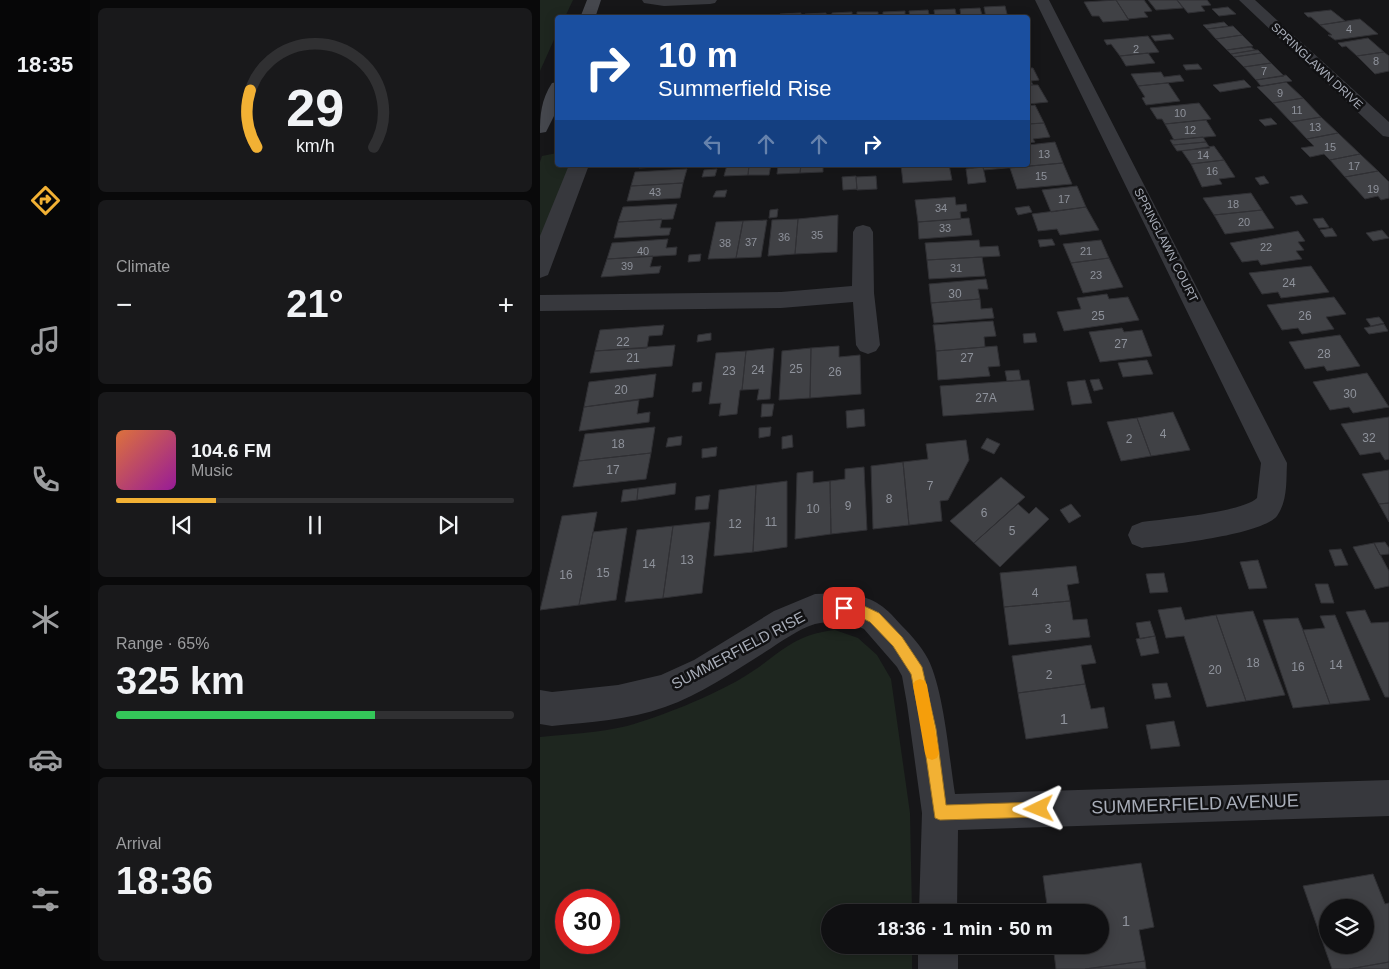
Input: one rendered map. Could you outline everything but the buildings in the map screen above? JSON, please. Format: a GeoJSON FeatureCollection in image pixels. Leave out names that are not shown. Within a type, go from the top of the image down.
{"type":"FeatureCollection","features":[{"type":"Feature","properties":{"kind":"main road"},"geometry":{"type":"LineString","coordinates":[[588,15],[594,0]]}},
{"type":"Feature","properties":{"kind":"main road"},"geometry":{"type":"LineString","coordinates":[[540,128],[555,94]]}},
{"type":"Feature","properties":{"kind":"street"},"geometry":{"type":"LineString","coordinates":[[649,0],[664,2],[710,0]]}},
{"type":"Feature","properties":{"kind":"street","name":"SPRINGLAWN COURT"},"geometry":{"type":"LineString","coordinates":[[1042,0],[1274,462],[1272,495],[1265,510],[1247,518],[1142,535]]}},
{"type":"Feature","properties":{"kind":"street","name":"SPRINGLAWN DRIVE"},"geometry":{"type":"LineString","coordinates":[[1246,0],[1389,132]]}},
{"type":"Feature","properties":{"kind":"street"},"geometry":{"type":"LineString","coordinates":[[540,270],[547,245],[578,167]]}},
{"type":"Feature","properties":{"kind":"street"},"geometry":{"type":"LineString","coordinates":[[863,232],[863,292],[868,345]]}},
{"type":"Feature","properties":{"kind":"street"},"geometry":{"type":"LineString","coordinates":[[540,303],[781,300],[863,292]]}},
{"type":"Feature","properties":{"kind":"street","name":"SUMMERFIELD RISE"},"geometry":{"type":"LineString","coordinates":[[540,707],[552,709],[636,700],[665,690],[705,671],[785,622],[815,609],[844,608],[862,611],[875,618],[897,641],[917,672],[929,729],[940,813],[938,904]]}},
{"type":"Feature","properties":{"kind":"street","name":"SUMMERFIELD AVENUE"},"geometry":{"type":"LineString","coordinates":[[940,813],[1389,798]]}},
{"type":"Feature","properties":{"kind":"street"},"geometry":{"type":"LineString","coordinates":[[938,954],[938,969]]}},
{"type":"Feature","properties":{"kind":"shaded area"},"geometry":{"type":"Polygon","coordinates":[[[540,0],[573,0],[566,15],[555,15],[555,37],[540,71],[540,0]]]}},
{"type":"Feature","properties":{"kind":"shaded area"},"geometry":{"type":"Polygon","coordinates":[[[555,153],[555,167],[569,167],[540,239],[540,162],[542,156],[555,153]]]}},
{"type":"Feature","properties":{"kind":"shaded area"},"geometry":{"type":"Polygon","coordinates":[[[835,630],[858,638],[877,655],[891,679],[910,813],[912,904],[821,904],[821,954],[912,954],[912,969],[540,969],[540,737],[595,732],[627,726],[670,712],[730,685],[785,648],[806,637],[835,630]]]}},
{"type":"Feature","properties":{"kind":"slow traffic"},"geometry":{"type":"LineString","coordinates":[[920,685],[932,753]]}},
{"type":"Feature","properties":{"kind":"route"},"geometry":{"type":"LineString","coordinates":[[844,608],[862,611],[875,618],[897,641],[917,672],[929,729],[940,813],[1039,809]]}}]}
